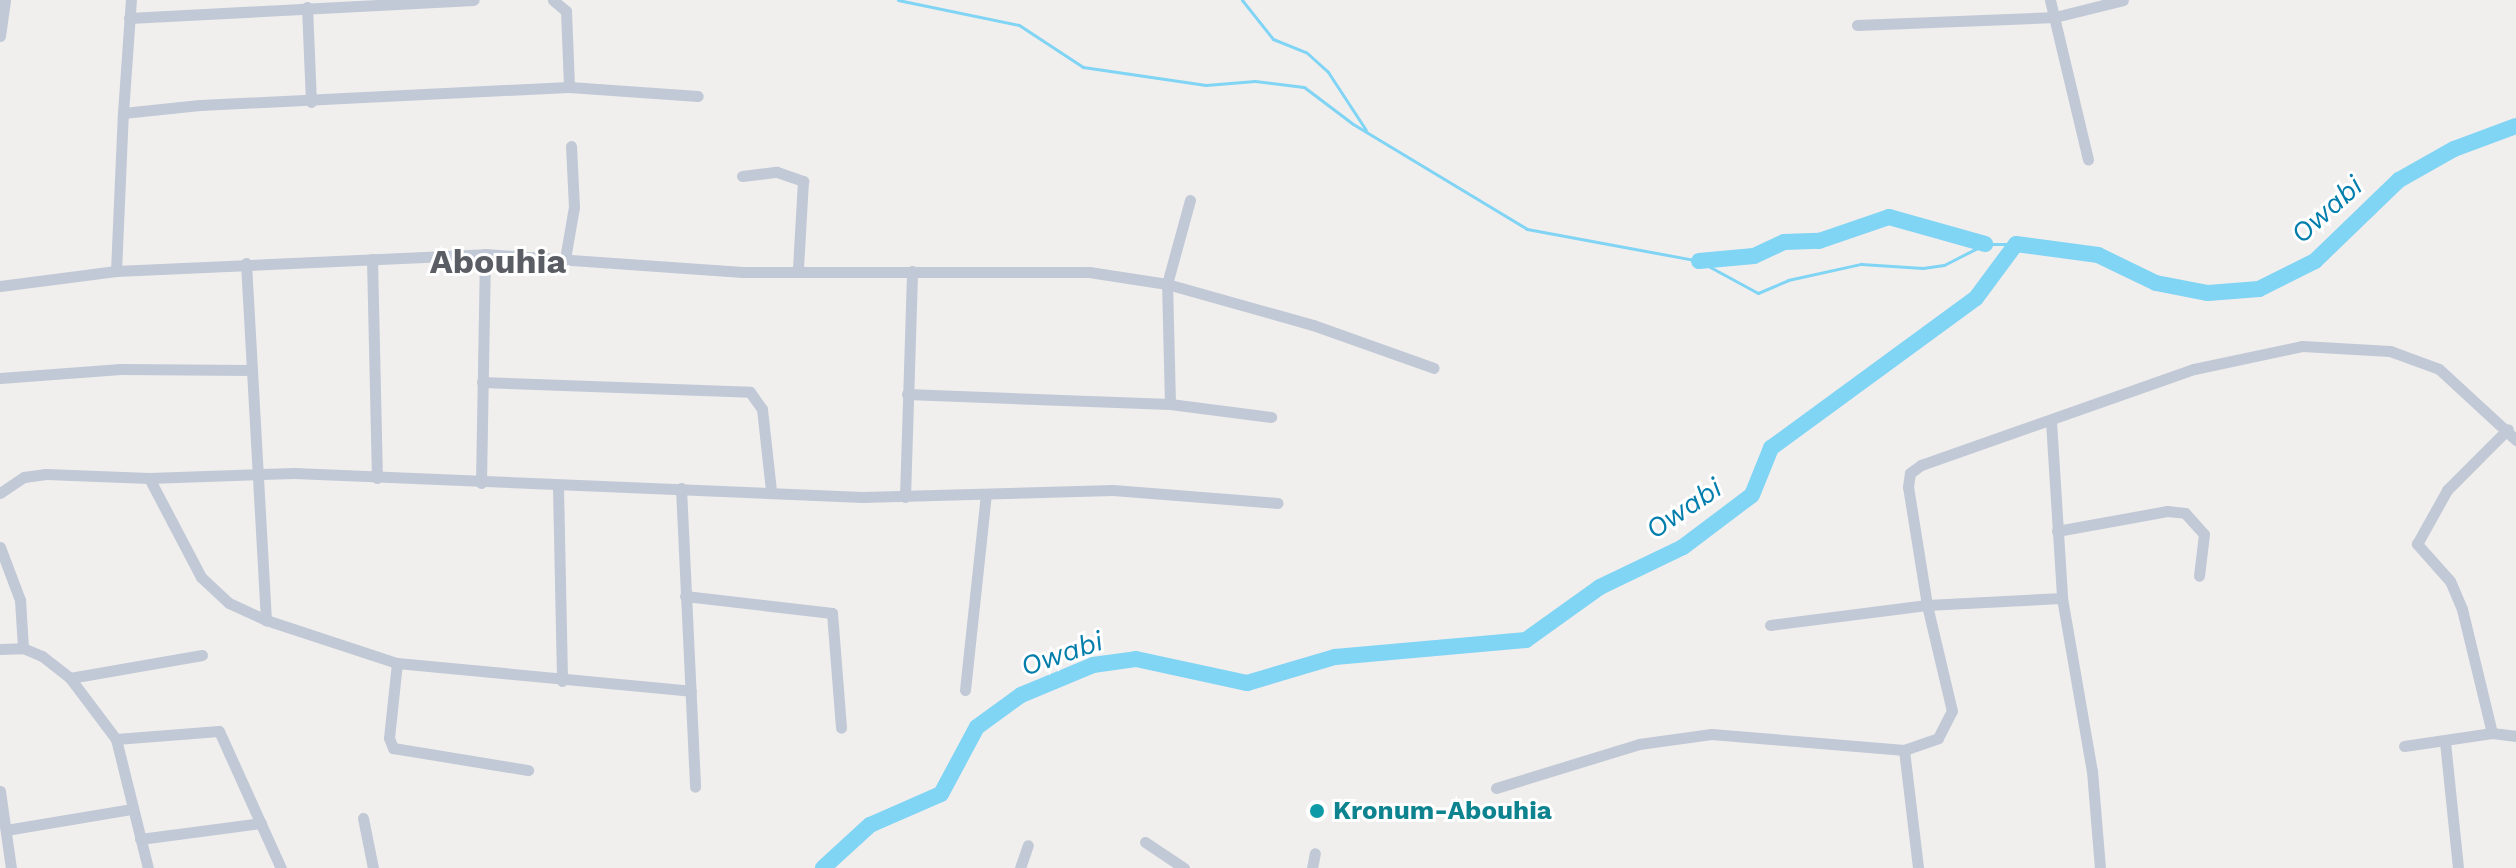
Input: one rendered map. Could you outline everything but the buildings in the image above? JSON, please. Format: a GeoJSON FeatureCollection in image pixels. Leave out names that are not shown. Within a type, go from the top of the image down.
{"type":"FeatureCollection","features":[{"type":"Feature","properties":{"kind":"street"},"geometry":{"type":"LineString","coordinates":[[0,36],[5,0]]}},
{"type":"Feature","properties":{"kind":"street"},"geometry":{"type":"LineString","coordinates":[[116,271],[131,0]]}},
{"type":"Feature","properties":{"kind":"street"},"geometry":{"type":"LineString","coordinates":[[129,18],[474,0]]}},
{"type":"Feature","properties":{"kind":"street"},"geometry":{"type":"LineString","coordinates":[[553,0],[566,11],[569,87]]}},
{"type":"Feature","properties":{"kind":"street"},"geometry":{"type":"LineString","coordinates":[[2050,0],[2088,160]]}},
{"type":"Feature","properties":{"kind":"street"},"geometry":{"type":"LineString","coordinates":[[1857,25],[2055,17],[2123,0]]}},
{"type":"Feature","properties":{"kind":"street"},"geometry":{"type":"LineString","coordinates":[[307,7],[311,102]]}},
{"type":"Feature","properties":{"kind":"street"},"geometry":{"type":"LineString","coordinates":[[123,113],[200,105],[311,102],[569,87],[698,96]]}},
{"type":"Feature","properties":{"kind":"street"},"geometry":{"type":"LineString","coordinates":[[565,259],[574,207],[571,146]]}},
{"type":"Feature","properties":{"kind":"street"},"geometry":{"type":"LineString","coordinates":[[742,176],[777,172],[803,181],[798,269]]}},
{"type":"Feature","properties":{"kind":"street"},"geometry":{"type":"LineString","coordinates":[[1170,404],[1167,284],[1190,200]]}},
{"type":"Feature","properties":{"kind":"street"},"geometry":{"type":"LineString","coordinates":[[0,286],[116,271],[485,254],[742,272],[798,269],[1089,272],[1167,284],[1313,325],[1434,368]]}},
{"type":"Feature","properties":{"kind":"street"},"geometry":{"type":"LineString","coordinates":[[481,483],[485,254]]}},
{"type":"Feature","properties":{"kind":"street"},"geometry":{"type":"LineString","coordinates":[[372,259],[377,478]]}},
{"type":"Feature","properties":{"kind":"street"},"geometry":{"type":"LineString","coordinates":[[246,263],[266,620]]}},
{"type":"Feature","properties":{"kind":"street"},"geometry":{"type":"LineString","coordinates":[[905,497],[912,271]]}},
{"type":"Feature","properties":{"kind":"street"},"geometry":{"type":"LineString","coordinates":[[1496,788],[1639,744],[1711,734],[1904,750],[1938,738],[1952,711],[1927,605],[1908,487],[1910,473],[1921,465],[2194,369],[2323,345],[2390,351],[2439,369],[2508,429],[2516,440]]}},
{"type":"Feature","properties":{"kind":"street"},"geometry":{"type":"LineString","coordinates":[[0,378],[121,369],[252,370]]}},
{"type":"Feature","properties":{"kind":"street"},"geometry":{"type":"LineString","coordinates":[[482,382],[750,392],[762,409],[771,491]]}},
{"type":"Feature","properties":{"kind":"street"},"geometry":{"type":"LineString","coordinates":[[907,394],[1170,404],[1271,417]]}},
{"type":"Feature","properties":{"kind":"street"},"geometry":{"type":"LineString","coordinates":[[2051,421],[2062,598],[2092,771],[2100,868]]}},
{"type":"Feature","properties":{"kind":"street"},"geometry":{"type":"LineString","coordinates":[[2492,733],[2462,609],[2450,581],[2417,544],[2447,490],[2508,429]]}},
{"type":"Feature","properties":{"kind":"street"},"geometry":{"type":"LineString","coordinates":[[0,493],[24,477],[46,474],[149,478],[259,473],[558,487],[681,488],[905,497],[1113,490],[1277,503]]}},
{"type":"Feature","properties":{"kind":"street"},"geometry":{"type":"LineString","coordinates":[[149,478],[201,577],[229,603],[266,620],[397,663],[691,691]]}},
{"type":"Feature","properties":{"kind":"street"},"geometry":{"type":"LineString","coordinates":[[558,487],[562,681]]}},
{"type":"Feature","properties":{"kind":"street"},"geometry":{"type":"LineString","coordinates":[[681,488],[695,787]]}},
{"type":"Feature","properties":{"kind":"street"},"geometry":{"type":"LineString","coordinates":[[965,690],[986,495]]}},
{"type":"Feature","properties":{"kind":"street"},"geometry":{"type":"LineString","coordinates":[[2057,531],[2167,511],[2185,513],[2204,534],[2199,576]]}},
{"type":"Feature","properties":{"kind":"street"},"geometry":{"type":"LineString","coordinates":[[0,547],[20,600],[23,648]]}},
{"type":"Feature","properties":{"kind":"street"},"geometry":{"type":"LineString","coordinates":[[685,596],[830,611],[841,728]]}},
{"type":"Feature","properties":{"kind":"street"},"geometry":{"type":"LineString","coordinates":[[1770,625],[1927,605],[2062,598]]}},
{"type":"Feature","properties":{"kind":"street"},"geometry":{"type":"LineString","coordinates":[[0,649],[23,648],[70,678],[116,739],[148,868]]}},
{"type":"Feature","properties":{"kind":"street"},"geometry":{"type":"LineString","coordinates":[[70,678],[202,655]]}},
{"type":"Feature","properties":{"kind":"street"},"geometry":{"type":"LineString","coordinates":[[397,663],[389,738],[393,748],[528,770]]}},
{"type":"Feature","properties":{"kind":"street"},"geometry":{"type":"LineString","coordinates":[[116,739],[219,731],[281,868]]}},
{"type":"Feature","properties":{"kind":"street"},"geometry":{"type":"LineString","coordinates":[[2404,746],[2492,733],[2516,736]]}},
{"type":"Feature","properties":{"kind":"street"},"geometry":{"type":"LineString","coordinates":[[2445,742],[2458,868]]}},
{"type":"Feature","properties":{"kind":"street"},"geometry":{"type":"LineString","coordinates":[[1904,750],[1918,868]]}},
{"type":"Feature","properties":{"kind":"street"},"geometry":{"type":"LineString","coordinates":[[0,791],[11,868]]}},
{"type":"Feature","properties":{"kind":"street"},"geometry":{"type":"LineString","coordinates":[[6,830],[132,809]]}},
{"type":"Feature","properties":{"kind":"street"},"geometry":{"type":"LineString","coordinates":[[363,818],[373,868]]}},
{"type":"Feature","properties":{"kind":"street"},"geometry":{"type":"LineString","coordinates":[[140,839],[261,823]]}},
{"type":"Feature","properties":{"kind":"street"},"geometry":{"type":"LineString","coordinates":[[1145,842],[1184,868]]}},
{"type":"Feature","properties":{"kind":"street"},"geometry":{"type":"LineString","coordinates":[[1020,868],[1028,845]]}},
{"type":"Feature","properties":{"kind":"street"},"geometry":{"type":"LineString","coordinates":[[1312,868],[1315,853]]}},
{"type":"Feature","properties":{"kind":"waterway"},"geometry":{"type":"LineString","coordinates":[[898,0],[1019,25],[1083,67],[1206,85],[1255,81],[1304,87],[1353,124],[1527,229],[1699,261],[1758,293],[1788,280],[1861,264],[1923,268],[1944,265],[1985,244],[2016,244]]}},
{"type":"Feature","properties":{"kind":"waterway"},"geometry":{"type":"LineString","coordinates":[[1242,0],[1273,39],[1306,52],[1328,72],[1366,130]]}},
{"type":"Feature","properties":{"kind":"waterway","name":"Owabi"},"geometry":{"type":"LineString","coordinates":[[823,868],[870,825],[941,794],[977,727],[1021,695],[1093,665],[1136,659],[1247,683],[1335,657],[1526,640],[1600,587],[1683,547],[1752,495],[1771,448],[1976,298],[2016,244],[2098,255],[2156,283],[2208,293],[2259,289],[2315,261],[2399,180],[2454,149],[2516,126]]}},
{"type":"Feature","properties":{"kind":"waterway"},"geometry":{"type":"LineString","coordinates":[[1699,261],[1754,256],[1784,242],[1819,241],[1889,217],[1985,244]]}},
{"type":"Feature","properties":{"kind":"place","name":"Kronum-Abouhia"},"geometry":{"type":"Point","coordinates":[1317,811]}},
{"type":"Feature","properties":{"kind":"district","name":"Abouhia"},"geometry":{"type":"Point","coordinates":[498,262]}}]}
